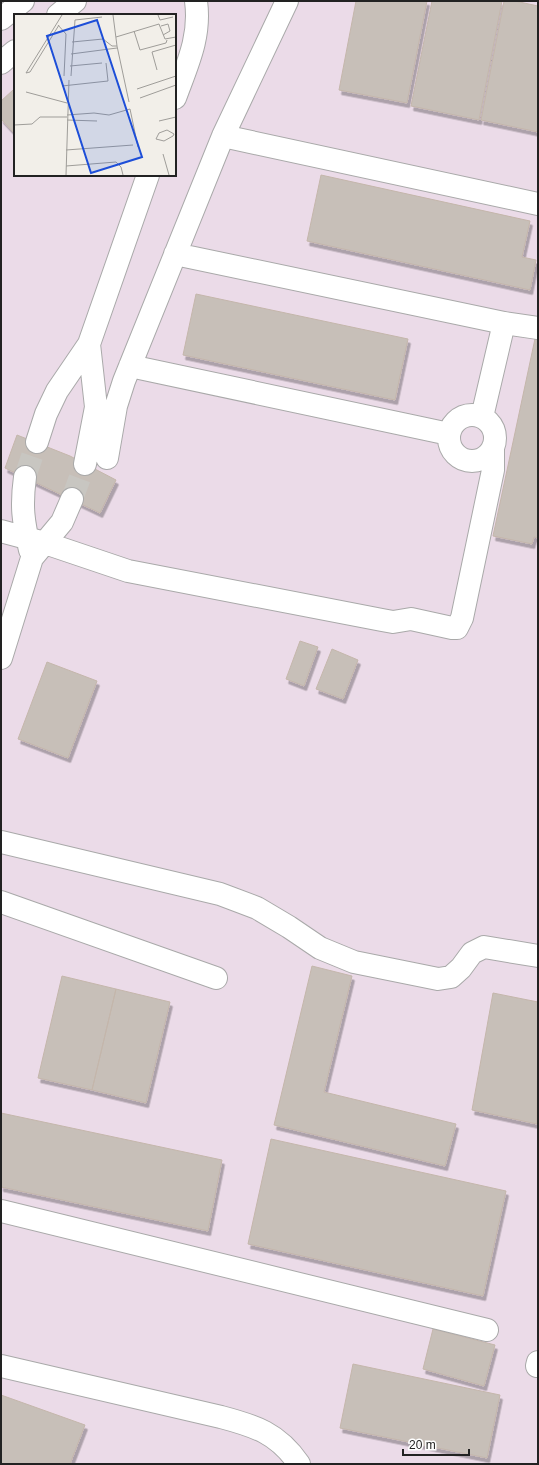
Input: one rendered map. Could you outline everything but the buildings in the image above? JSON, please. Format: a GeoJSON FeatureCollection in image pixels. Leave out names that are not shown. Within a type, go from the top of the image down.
{"type":"FeatureCollection","features":[{"type":"Feature","properties":{"kind":"lane"},"geometry":{"type":"LineString","coordinates":[[1,19],[23,1]]}},
{"type":"Feature","properties":{"kind":"lane"},"geometry":{"type":"LineString","coordinates":[[59,14],[74,1]]}},
{"type":"Feature","properties":{"kind":"lane"},"geometry":{"type":"LineString","coordinates":[[176,95],[196,38],[198,17],[196,1]]}},
{"type":"Feature","properties":{"kind":"lane"},"geometry":{"type":"LineString","coordinates":[[108,458],[116,406],[130,366],[223,136],[287,1]]}},
{"type":"Feature","properties":{"kind":"lane"},"geometry":{"type":"LineString","coordinates":[[1,63],[14,52]]}},
{"type":"Feature","properties":{"kind":"lane"},"geometry":{"type":"LineString","coordinates":[[223,136],[538,204]]}},
{"type":"Feature","properties":{"kind":"lane"},"geometry":{"type":"LineString","coordinates":[[37,442],[46,414],[57,391],[89,344],[148,176]]}},
{"type":"Feature","properties":{"kind":"lane"},"geometry":{"type":"LineString","coordinates":[[175,254],[504,323],[538,328]]}},
{"type":"Feature","properties":{"kind":"lane"},"geometry":{"type":"LineString","coordinates":[[482,417],[504,323]]}},
{"type":"Feature","properties":{"kind":"lane"},"geometry":{"type":"LineString","coordinates":[[85,464],[96,407],[89,344]]}},
{"type":"Feature","properties":{"kind":"lane"},"geometry":{"type":"LineString","coordinates":[[130,366],[449,434]]}},
{"type":"Feature","properties":{"kind":"lane"},"geometry":{"type":"LineString","coordinates":[[1,531],[35,546],[128,571],[393,622],[411,619],[457,628],[462,618],[493,470],[494,447],[494,431],[490,424],[482,417],[469,416],[462,418],[452,427],[449,434],[451,449],[465,460],[488,493]]}},
{"type":"Feature","properties":{"kind":"lane"},"geometry":{"type":"LineString","coordinates":[[465,460],[476,461],[484,458],[494,447]]}},
{"type":"Feature","properties":{"kind":"lane"},"geometry":{"type":"LineString","coordinates":[[25,477],[21,502],[35,546]]}},
{"type":"Feature","properties":{"kind":"lane"},"geometry":{"type":"LineString","coordinates":[[1,658],[35,546],[62,522],[72,499]]}},
{"type":"Feature","properties":{"kind":"lane"},"geometry":{"type":"LineString","coordinates":[[1,842],[220,894],[257,908],[320,948],[354,962],[438,979],[451,977],[461,968],[472,954],[484,947],[538,956]]}},
{"type":"Feature","properties":{"kind":"lane"},"geometry":{"type":"LineString","coordinates":[[1,902],[216,978]]}},
{"type":"Feature","properties":{"kind":"lane"},"geometry":{"type":"LineString","coordinates":[[1,1211],[487,1330]]}},
{"type":"Feature","properties":{"kind":"lane"},"geometry":{"type":"LineString","coordinates":[[1,1366],[221,1416],[252,1426],[274,1436],[292,1454],[299,1464]]}},
{"type":"Feature","properties":{"kind":"shaded area"},"geometry":{"type":"Polygon","coordinates":[[[1,1],[538,1],[538,1464],[1,1464],[1,1]]]}},
{"type":"Feature","properties":{"kind":"tunnel"},"geometry":{"type":"LineString","coordinates":[[25,477],[37,442]]}},
{"type":"Feature","properties":{"kind":"tunnel"},"geometry":{"type":"LineString","coordinates":[[72,499],[85,464]]}}]}
